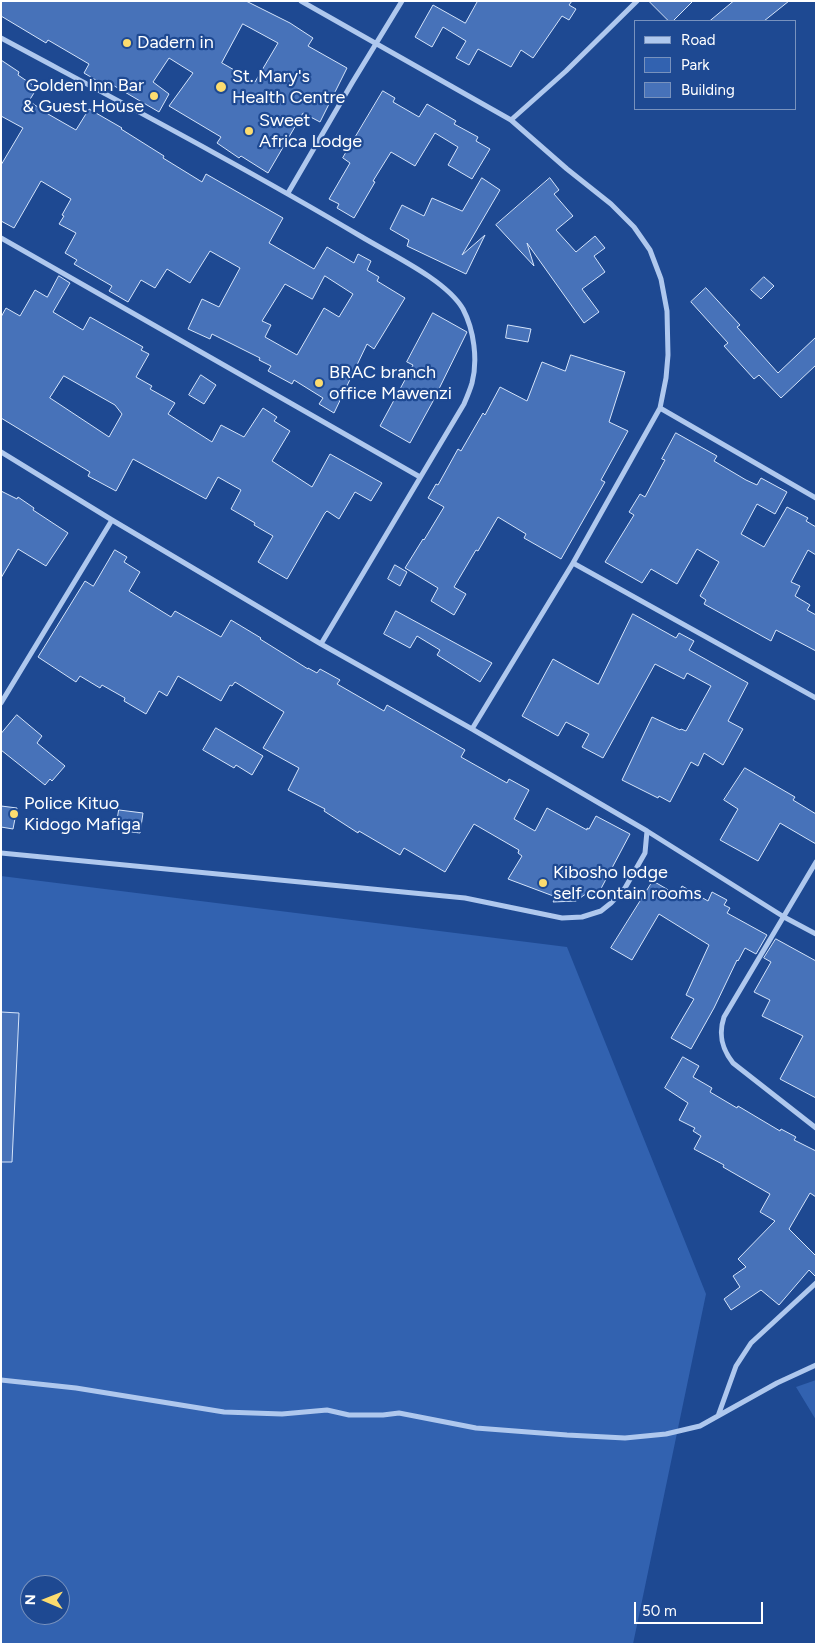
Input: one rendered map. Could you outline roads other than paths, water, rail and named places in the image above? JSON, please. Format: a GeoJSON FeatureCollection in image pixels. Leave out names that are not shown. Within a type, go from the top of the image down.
{"type":"FeatureCollection","features":[{"type":"Feature","properties":{"kind":"street"},"geometry":{"type":"LineString","coordinates":[[301,1],[511,120],[611,204],[641,235],[650,250],[661,278],[667,311],[668,355],[660,408],[573,564],[472,729]]}},
{"type":"Feature","properties":{"kind":"street"},"geometry":{"type":"LineString","coordinates":[[288,193],[402,1]]}},
{"type":"Feature","properties":{"kind":"street"},"geometry":{"type":"LineString","coordinates":[[511,120],[566,71],[637,1]]}},
{"type":"Feature","properties":{"kind":"street"},"geometry":{"type":"LineString","coordinates":[[1,38],[288,193],[422,273],[446,289],[462,309],[472,333],[474,373],[472,385],[464,404],[321,644]]}},
{"type":"Feature","properties":{"kind":"street"},"geometry":{"type":"LineString","coordinates":[[1,238],[420,477]]}},
{"type":"Feature","properties":{"kind":"street"},"geometry":{"type":"LineString","coordinates":[[660,408],[816,498]]}},
{"type":"Feature","properties":{"kind":"street"},"geometry":{"type":"LineString","coordinates":[[1,452],[321,644],[647,831],[784,917],[816,934]]}},
{"type":"Feature","properties":{"kind":"street"},"geometry":{"type":"LineString","coordinates":[[1,703],[112,520]]}},
{"type":"Feature","properties":{"kind":"street"},"geometry":{"type":"LineString","coordinates":[[573,564],[816,698]]}},
{"type":"Feature","properties":{"kind":"street"},"geometry":{"type":"LineString","coordinates":[[1,853],[465,898],[562,918],[582,918],[601,911],[612,903],[625,888],[645,853],[647,831]]}},
{"type":"Feature","properties":{"kind":"street"},"geometry":{"type":"LineString","coordinates":[[816,862],[724,1017],[721,1030],[721,1043],[733,1063],[816,1128]]}},
{"type":"Feature","properties":{"kind":"street"},"geometry":{"type":"LineString","coordinates":[[718,1416],[736,1366],[751,1343],[816,1283]]}},
{"type":"Feature","properties":{"kind":"street"},"geometry":{"type":"LineString","coordinates":[[1,1380],[76,1388],[224,1412],[282,1414],[327,1410],[349,1415],[399,1413],[476,1428],[567,1436],[626,1438],[666,1434],[700,1426],[777,1383],[816,1365]]}},
{"type":"Feature","properties":{"kind":"place","name":"Dadern in"},"geometry":{"type":"Point","coordinates":[127,43]}},
{"type":"Feature","properties":{"kind":"place","name":"St. Mary's Health Centre"},"geometry":{"type":"Point","coordinates":[221,87]}},
{"type":"Feature","properties":{"kind":"place","name":"Golden Inn Bar & Guest House"},"geometry":{"type":"Point","coordinates":[154,96]}},
{"type":"Feature","properties":{"kind":"place","name":"Sweet Africa Lodge"},"geometry":{"type":"Point","coordinates":[249,131]}},
{"type":"Feature","properties":{"kind":"place","name":"BRAC branch office Mawenzi"},"geometry":{"type":"Point","coordinates":[319,383]}},
{"type":"Feature","properties":{"kind":"place","name":"Police Kituo Kidogo Mafiga"},"geometry":{"type":"Point","coordinates":[14,814]}},
{"type":"Feature","properties":{"kind":"place","name":"Kibosho lodge self contain rooms"},"geometry":{"type":"Point","coordinates":[543,883]}}]}
